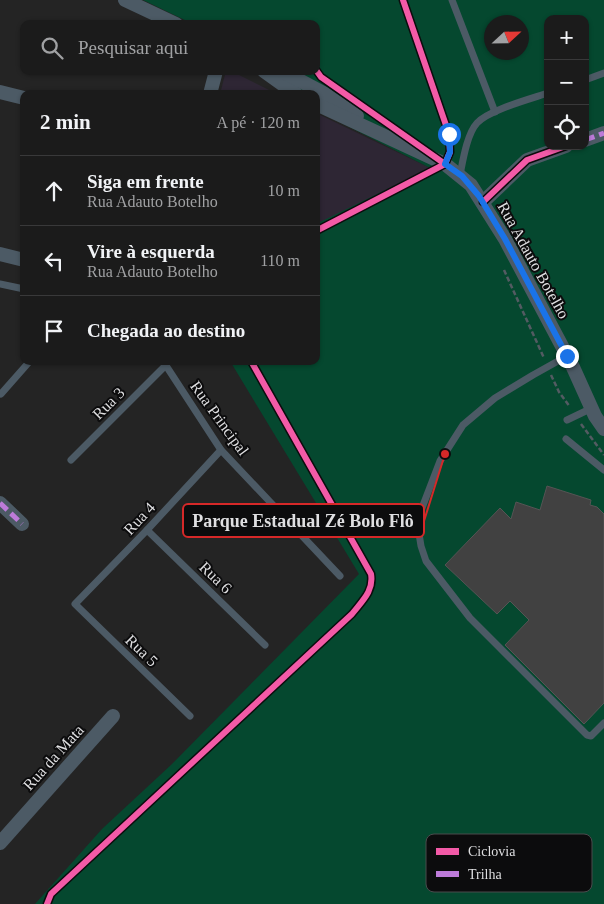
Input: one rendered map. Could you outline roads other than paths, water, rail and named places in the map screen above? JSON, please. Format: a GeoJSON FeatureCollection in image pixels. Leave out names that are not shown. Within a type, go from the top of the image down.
{"type":"FeatureCollection","features":[{"type":"Feature","properties":{"kind":"street"},"geometry":{"type":"LineString","coordinates":[[125,0],[168,20]]}},
{"type":"Feature","properties":{"kind":"street"},"geometry":{"type":"LineString","coordinates":[[211,90],[215,75]]}},
{"type":"Feature","properties":{"kind":"street"},"geometry":{"type":"LineString","coordinates":[[269,75],[289,90]]}},
{"type":"Feature","properties":{"kind":"street"},"geometry":{"type":"LineString","coordinates":[[289,75],[318,90]]}},
{"type":"Feature","properties":{"kind":"street"},"geometry":{"type":"LineString","coordinates":[[320,91],[389,138]]}},
{"type":"Feature","properties":{"kind":"street"},"geometry":{"type":"LineString","coordinates":[[0,92],[20,97]]}},
{"type":"Feature","properties":{"kind":"street"},"geometry":{"type":"LineString","coordinates":[[320,106],[389,138]]}},
{"type":"Feature","properties":{"kind":"street"},"geometry":{"type":"LineString","coordinates":[[589,139],[604,133]]}},
{"type":"Feature","properties":{"kind":"street","name":"Rua Adauto Botelho"},"geometry":{"type":"LineString","coordinates":[[389,138],[445,164],[460,174],[471,185],[505,239],[604,429]]}},
{"type":"Feature","properties":{"kind":"street"},"geometry":{"type":"LineString","coordinates":[[483,202],[527,160],[555,150]]}},
{"type":"Feature","properties":{"kind":"street"},"geometry":{"type":"LineString","coordinates":[[0,254],[20,259]]}},
{"type":"Feature","properties":{"kind":"street"},"geometry":{"type":"LineString","coordinates":[[0,503],[22,524]]}},
{"type":"Feature","properties":{"kind":"street","name":"Rua da Mata"},"geometry":{"type":"LineString","coordinates":[[0,843],[113,716]]}},
{"type":"Feature","properties":{"kind":"lane"},"geometry":{"type":"LineString","coordinates":[[452,0],[495,112]]}},
{"type":"Feature","properties":{"kind":"lane"},"geometry":{"type":"LineString","coordinates":[[589,79],[604,73]]}},
{"type":"Feature","properties":{"kind":"lane"},"geometry":{"type":"LineString","coordinates":[[460,174],[468,139],[476,123],[495,112],[544,94]]}},
{"type":"Feature","properties":{"kind":"lane"},"geometry":{"type":"LineString","coordinates":[[0,284],[20,288]]}},
{"type":"Feature","properties":{"kind":"lane"},"geometry":{"type":"LineString","coordinates":[[567,356],[496,398],[463,425],[440,461],[417,521],[420,546],[426,561],[470,618],[587,735],[591,736],[604,723]]}},
{"type":"Feature","properties":{"kind":"lane"},"geometry":{"type":"LineString","coordinates":[[1,394],[26,365]]}},
{"type":"Feature","properties":{"kind":"lane","name":"Rua 3"},"geometry":{"type":"LineString","coordinates":[[71,460],[162,365]]}},
{"type":"Feature","properties":{"kind":"lane","name":"Rua Principal"},"geometry":{"type":"LineString","coordinates":[[165,365],[221,450],[340,576]]}},
{"type":"Feature","properties":{"kind":"lane"},"geometry":{"type":"LineString","coordinates":[[568,420],[592,408]]}},
{"type":"Feature","properties":{"kind":"lane"},"geometry":{"type":"LineString","coordinates":[[566,439],[604,470]]}},
{"type":"Feature","properties":{"kind":"lane","name":"Rua 4"},"geometry":{"type":"LineString","coordinates":[[75,604],[148,530],[221,450]]}},
{"type":"Feature","properties":{"kind":"lane","name":"Rua 6"},"geometry":{"type":"LineString","coordinates":[[148,530],[265,645]]}},
{"type":"Feature","properties":{"kind":"lane","name":"Rua 5"},"geometry":{"type":"LineString","coordinates":[[75,604],[190,716]]}},
{"type":"Feature","properties":{"kind":"place","name":"Parque Estadual Zé Bolo Flô"},"geometry":{"type":"Point","coordinates":[445,454]}}]}
